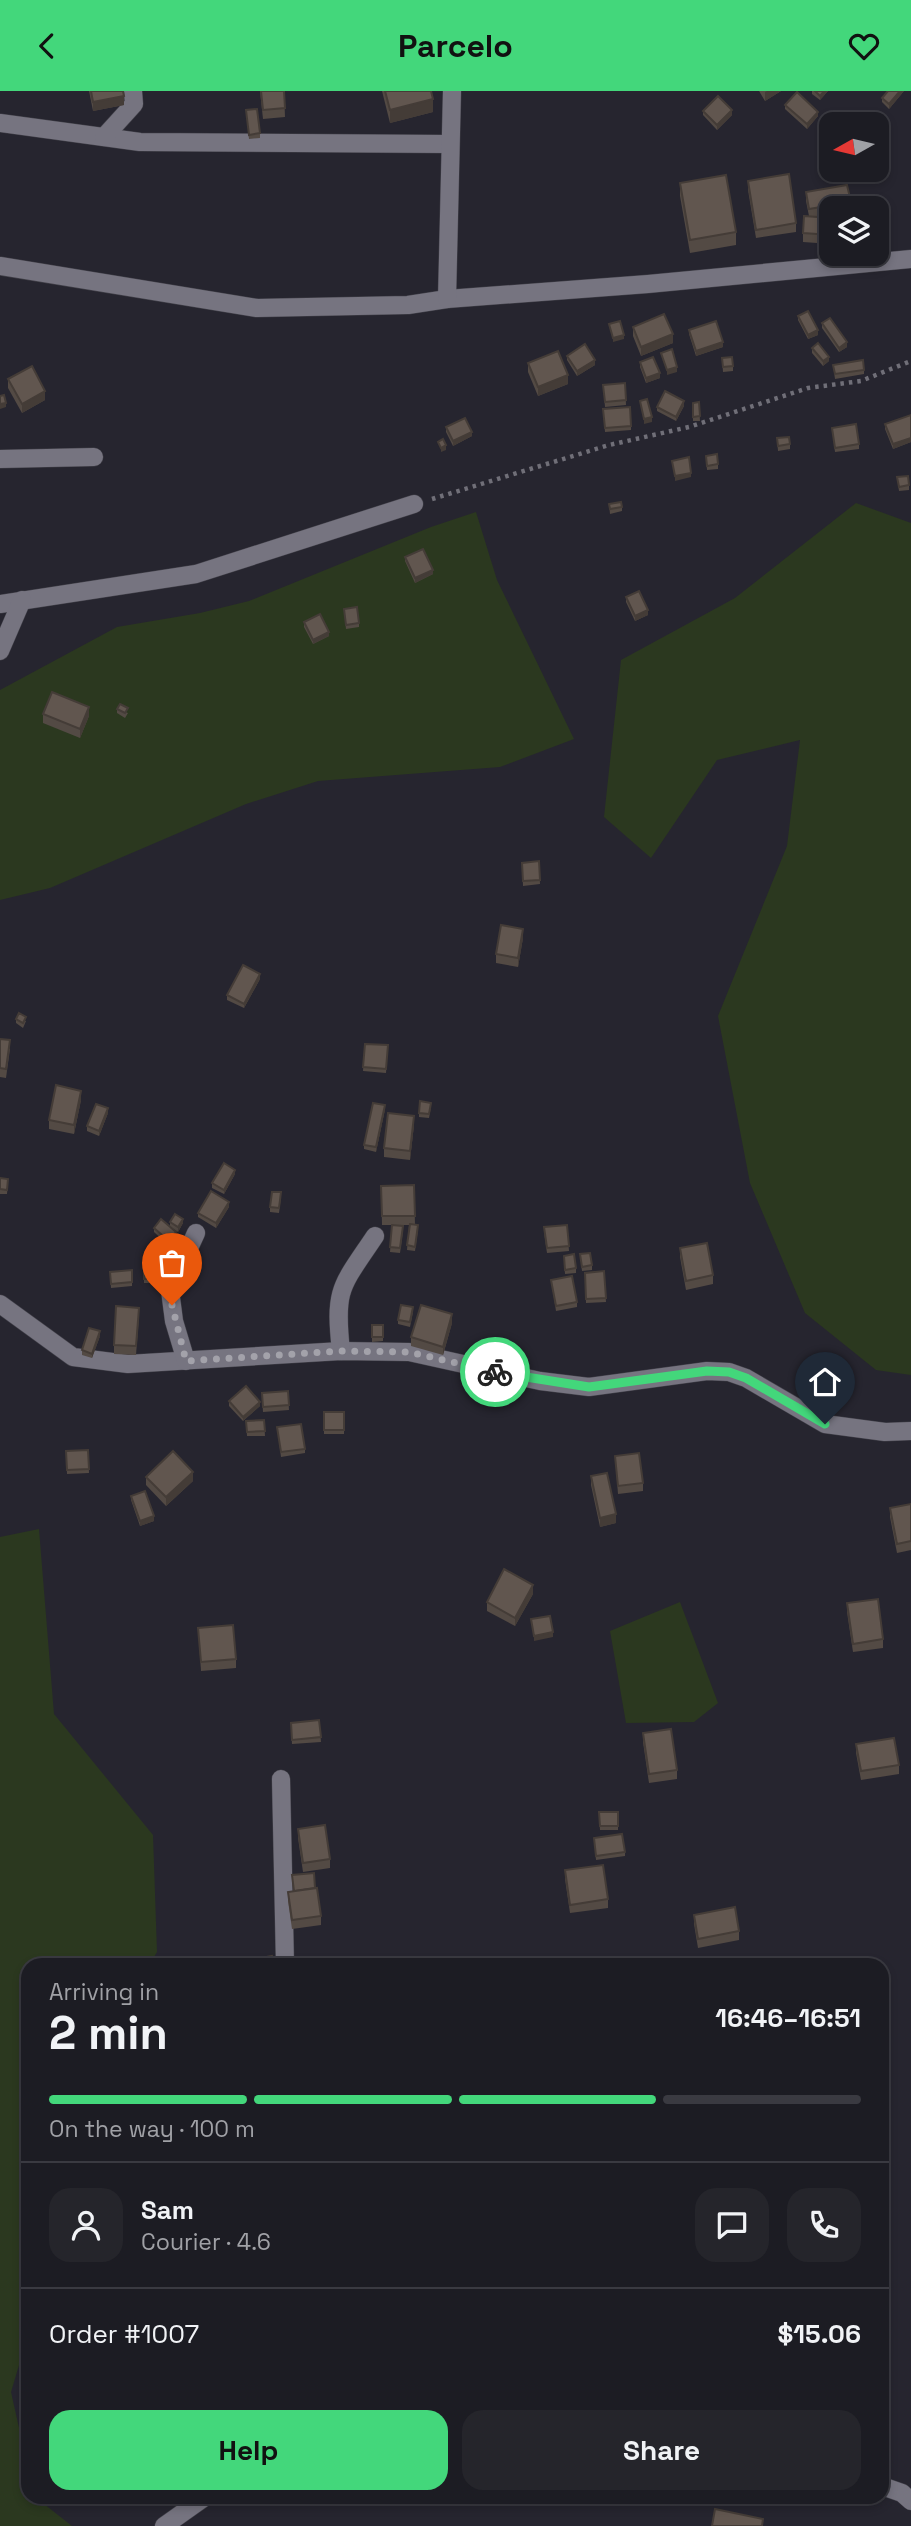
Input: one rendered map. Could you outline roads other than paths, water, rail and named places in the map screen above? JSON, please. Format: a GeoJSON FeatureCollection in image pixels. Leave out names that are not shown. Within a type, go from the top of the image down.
{"type":"FeatureCollection","features":[{"type":"Feature","properties":{"kind":"street"},"geometry":{"type":"LineString","coordinates":[[104,137],[134,104],[133,91]]}},
{"type":"Feature","properties":{"kind":"street"},"geometry":{"type":"LineString","coordinates":[[447,299],[448,144],[452,91]]}},
{"type":"Feature","properties":{"kind":"street"},"geometry":{"type":"LineString","coordinates":[[0,123],[140,142],[448,144]]}},
{"type":"Feature","properties":{"kind":"street"},"geometry":{"type":"LineString","coordinates":[[0,266],[257,308],[408,305],[447,299],[648,284],[911,259]]}},
{"type":"Feature","properties":{"kind":"street"},"geometry":{"type":"LineString","coordinates":[[0,459],[94,457]]}},
{"type":"Feature","properties":{"kind":"street"},"geometry":{"type":"LineString","coordinates":[[0,604],[196,574],[414,504]]}},
{"type":"Feature","properties":{"kind":"street"},"geometry":{"type":"LineString","coordinates":[[0,651],[22,600]]}},
{"type":"Feature","properties":{"kind":"street"},"geometry":{"type":"LineString","coordinates":[[186,1361],[174,1321],[170,1290],[196,1233]]}},
{"type":"Feature","properties":{"kind":"street"},"geometry":{"type":"LineString","coordinates":[[341,1351],[336,1308],[342,1284],[375,1236]]}},
{"type":"Feature","properties":{"kind":"street"},"geometry":{"type":"LineString","coordinates":[[0,1304],[73,1357],[128,1364],[341,1351],[409,1352],[540,1381],[589,1387],[707,1371],[729,1372],[746,1378],[825,1424],[885,1432],[911,1431]]}},
{"type":"Feature","properties":{"kind":"street"},"geometry":{"type":"LineString","coordinates":[[281,1779],[285,1958]]}},
{"type":"Feature","properties":{"kind":"street"},"geometry":{"type":"LineString","coordinates":[[889,2488],[902,2493],[911,2501]]}},
{"type":"Feature","properties":{"kind":"street"},"geometry":{"type":"LineString","coordinates":[[164,2526],[195,2504]]}}]}
